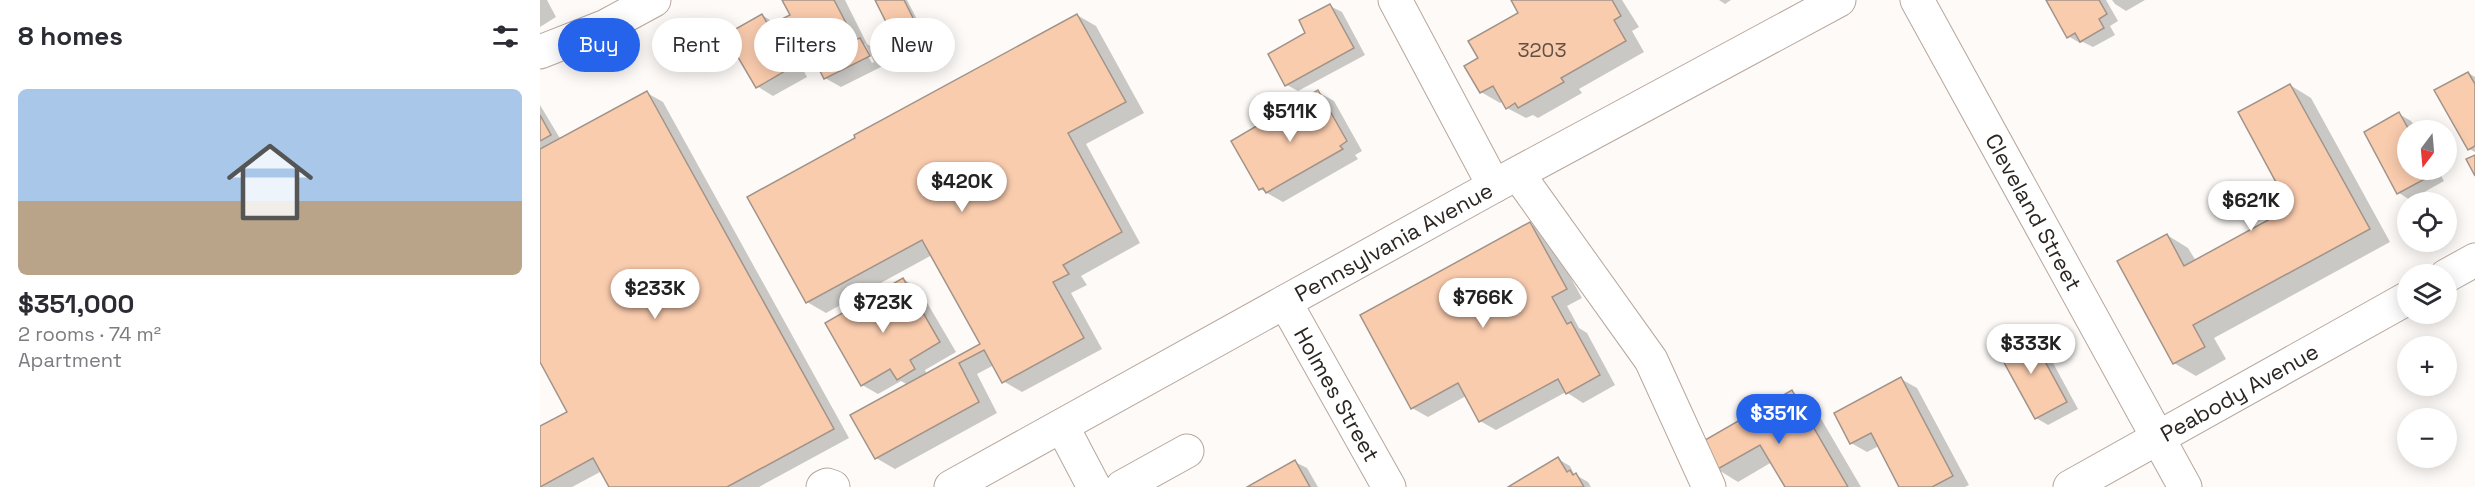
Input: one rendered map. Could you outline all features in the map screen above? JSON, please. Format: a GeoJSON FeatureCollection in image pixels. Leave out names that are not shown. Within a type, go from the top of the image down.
{"type":"FeatureCollection","features":[{"type":"Feature","properties":{"kind":"street"},"geometry":{"type":"LineString","coordinates":[[540,52],[606,26],[654,0]]}},
{"type":"Feature","properties":{"kind":"street","name":"Pennsylvania Avenue"},"geometry":{"type":"LineString","coordinates":[[951,487],[1506,180],[1839,0]]}},
{"type":"Feature","properties":{"kind":"street","name":"Cleveland Street"},"geometry":{"type":"LineString","coordinates":[[1917,0],[2186,487]]}},
{"type":"Feature","properties":{"kind":"street"},"geometry":{"type":"LineString","coordinates":[[1407,4],[1506,180],[1651,360],[1709,487]]}},
{"type":"Feature","properties":{"kind":"street"},"geometry":{"type":"LineString","coordinates":[[2457,270],[2475,260]]}},
{"type":"Feature","properties":{"kind":"street","name":"Holmes Street"},"geometry":{"type":"LineString","coordinates":[[1286,302],[1389,487]]}},
{"type":"Feature","properties":{"kind":"street","name":"Peabody Avenue"},"geometry":{"type":"LineString","coordinates":[[2070,487],[2397,304]]}},
{"type":"Feature","properties":{"kind":"street"},"geometry":{"type":"LineString","coordinates":[[1062,426],[1094,487]]}},
{"type":"Feature","properties":{"kind":"street"},"geometry":{"type":"LineString","coordinates":[[1122,487],[1187,451]]}},
{"type":"Feature","properties":{"kind":"street"},"geometry":{"type":"LineString","coordinates":[[823,487],[827,485],[833,487]]}},
{"type":"Feature","properties":{"kind":"building"},"geometry":{"type":"Polygon","coordinates":[[[782,0],[834,0],[843,18],[784,18],[790,15],[782,0]]]}},
{"type":"Feature","properties":{"kind":"building"},"geometry":{"type":"Polygon","coordinates":[[[875,0],[904,0],[913,18],[884,18],[875,0]]]}},
{"type":"Feature","properties":{"kind":"building"},"geometry":{"type":"Polygon","coordinates":[[[1511,0],[1612,0],[1621,16],[1614,20],[1626,41],[1561,78],[1564,82],[1518,108],[1515,103],[1506,109],[1493,86],[1480,93],[1464,66],[1478,58],[1468,41],[1518,13],[1511,0]]]}},
{"type":"Feature","properties":{"kind":"building"},"geometry":{"type":"Polygon","coordinates":[[[2046,0],[2099,0],[2107,14],[2099,19],[2104,28],[2080,42],[2075,33],[2067,38],[2046,0]]]}},
{"type":"Feature","properties":{"kind":"building"},"geometry":{"type":"Polygon","coordinates":[[[1330,4],[1354,48],[1285,86],[1268,54],[1305,33],[1299,20],[1330,4]]]}},
{"type":"Feature","properties":{"kind":"building"},"geometry":{"type":"Polygon","coordinates":[[[1077,14],[1126,102],[1068,133],[1122,232],[1063,265],[1069,274],[1053,282],[1084,338],[1002,383],[984,350],[959,363],[979,402],[875,459],[850,415],[980,344],[922,240],[806,303],[747,197],[855,138],[854,135],[1077,14]]]}},
{"type":"Feature","properties":{"kind":"building"},"geometry":{"type":"Polygon","coordinates":[[[754,19],[754,72],[783,72],[756,88],[742,64],[742,25],[754,19]]]}},
{"type":"Feature","properties":{"kind":"building"},"geometry":{"type":"Polygon","coordinates":[[[860,38],[870,56],[858,62],[858,39],[860,38]]]}},
{"type":"Feature","properties":{"kind":"building"},"geometry":{"type":"Polygon","coordinates":[[[820,72],[838,72],[824,79],[820,72]]]}},
{"type":"Feature","properties":{"kind":"building"},"geometry":{"type":"Polygon","coordinates":[[[2468,72],[2475,84],[2475,146],[2468,150],[2457,131],[2457,120],[2451,120],[2434,90],[2468,72]]]}},
{"type":"Feature","properties":{"kind":"building"},"geometry":{"type":"Polygon","coordinates":[[[2290,84],[2370,229],[2193,325],[2205,347],[2173,364],[2117,261],[2167,234],[2184,266],[2290,208],[2238,112],[2290,84]]]}},
{"type":"Feature","properties":{"kind":"building"},"geometry":{"type":"Polygon","coordinates":[[[1318,90],[1347,141],[1340,146],[1343,149],[1266,193],[1263,188],[1259,190],[1231,141],[1318,90]]]}},
{"type":"Feature","properties":{"kind":"building"},"geometry":{"type":"Polygon","coordinates":[[[647,91],[834,429],[727,487],[609,487],[593,458],[540,487],[540,426],[567,412],[540,362],[540,149],[647,91]]]}},
{"type":"Feature","properties":{"kind":"building"},"geometry":{"type":"Polygon","coordinates":[[[2399,112],[2403,120],[2397,120],[2397,180],[2423,180],[2397,194],[2364,132],[2399,112]]]}},
{"type":"Feature","properties":{"kind":"building"},"geometry":{"type":"Polygon","coordinates":[[[540,115],[551,135],[540,141],[540,115]]]}},
{"type":"Feature","properties":{"kind":"building"},"geometry":{"type":"Polygon","coordinates":[[[2475,155],[2475,176],[2466,159],[2475,155]]]}},
{"type":"Feature","properties":{"kind":"building"},"geometry":{"type":"Polygon","coordinates":[[[1530,222],[1567,289],[1552,297],[1567,324],[1571,322],[1600,375],[1566,394],[1558,379],[1479,422],[1458,383],[1411,409],[1360,315],[1530,222]]]}},
{"type":"Feature","properties":{"kind":"building"},"geometry":{"type":"Polygon","coordinates":[[[903,278],[940,342],[910,360],[915,369],[897,380],[890,369],[861,386],[825,323],[903,278]]]}},
{"type":"Feature","properties":{"kind":"building"},"geometry":{"type":"Polygon","coordinates":[[[2028,330],[2067,402],[2035,419],[1996,348],[2028,330]]]}},
{"type":"Feature","properties":{"kind":"building"},"geometry":{"type":"Polygon","coordinates":[[[1901,377],[1953,476],[1932,487],[1899,487],[1871,433],[1850,444],[1834,413],[1901,377]]]}},
{"type":"Feature","properties":{"kind":"building"},"geometry":{"type":"Polygon","coordinates":[[[1792,390],[1848,487],[1785,487],[1760,445],[1716,470],[1700,443],[1792,390]]]}},
{"type":"Feature","properties":{"kind":"building"},"geometry":{"type":"Polygon","coordinates":[[[1558,457],[1567,472],[1570,470],[1573,475],[1576,473],[1584,487],[1508,487],[1558,457]]]}},
{"type":"Feature","properties":{"kind":"building"},"geometry":{"type":"Polygon","coordinates":[[[1295,460],[1310,487],[1247,487],[1295,460]]]}}]}
